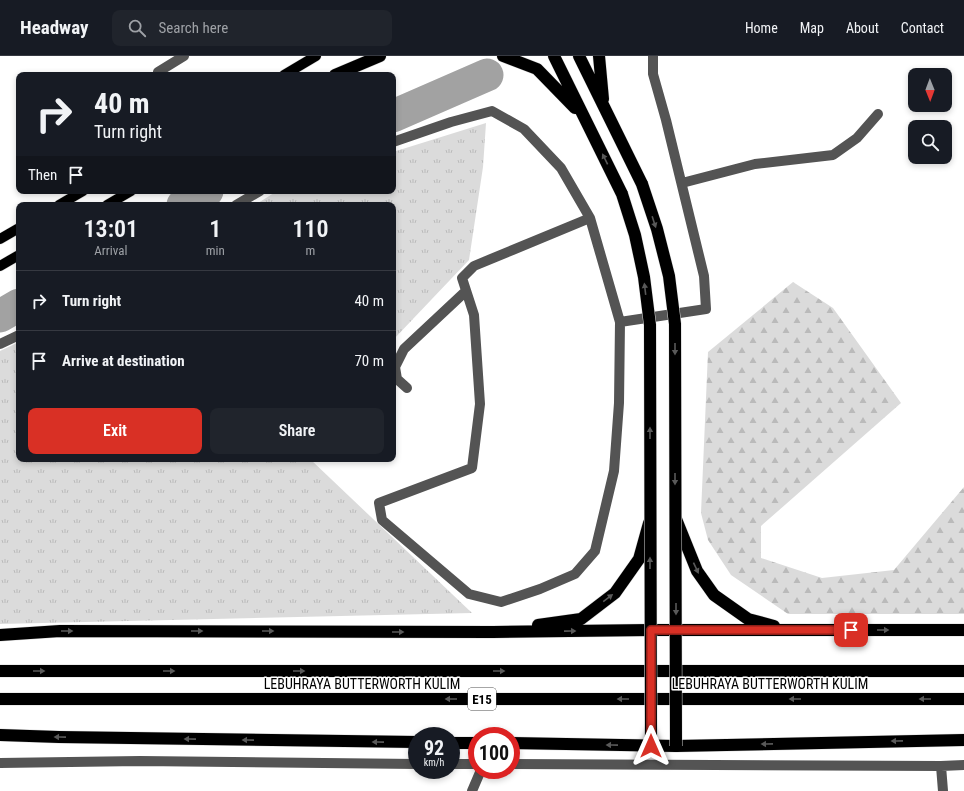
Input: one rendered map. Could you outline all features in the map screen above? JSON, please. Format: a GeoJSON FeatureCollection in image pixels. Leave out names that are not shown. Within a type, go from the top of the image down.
{"type":"FeatureCollection","features":[{"type":"Feature","properties":{"kind":"highway"},"geometry":{"type":"LineString","coordinates":[[341,72],[380,56]]}},
{"type":"Feature","properties":{"kind":"highway"},"geometry":{"type":"LineString","coordinates":[[504,56],[537,69],[583,116]]}},
{"type":"Feature","properties":{"kind":"highway"},"geometry":{"type":"LineString","coordinates":[[554,56],[622,194],[635,235],[644,278],[650,324],[651,746]]}},
{"type":"Feature","properties":{"kind":"highway"},"geometry":{"type":"LineString","coordinates":[[579,56],[642,184],[657,229],[669,276],[675,324],[676,746]]}},
{"type":"Feature","properties":{"kind":"highway"},"geometry":{"type":"LineString","coordinates":[[599,56],[604,106]]}},
{"type":"Feature","properties":{"kind":"highway"},"geometry":{"type":"LineString","coordinates":[[493,632],[581,618],[615,593],[639,559],[650,518]]}},
{"type":"Feature","properties":{"kind":"highway"},"geometry":{"type":"LineString","coordinates":[[676,519],[697,571],[714,595],[748,619],[788,630]]}},
{"type":"Feature","properties":{"kind":"highway"},"geometry":{"type":"LineString","coordinates":[[0,635],[60,631],[493,632],[651,630],[964,630]]}},
{"type":"Feature","properties":{"kind":"highway","name":"LEBUHRAYA BUTTERWORTH KULIM"},"geometry":{"type":"LineString","coordinates":[[0,671],[964,671]]}},
{"type":"Feature","properties":{"kind":"highway","name":"LEBUHRAYA BUTTERWORTH KULIM"},"geometry":{"type":"LineString","coordinates":[[0,699],[964,699]]}},
{"type":"Feature","properties":{"kind":"highway"},"geometry":{"type":"LineString","coordinates":[[0,735],[408,742]]}},
{"type":"Feature","properties":{"kind":"highway"},"geometry":{"type":"LineString","coordinates":[[520,744],[676,746],[964,740]]}},
{"type":"Feature","properties":{"kind":"main road"},"geometry":{"type":"LineString","coordinates":[[289,72],[316,56]]}},
{"type":"Feature","properties":{"kind":"main road"},"geometry":{"type":"LineString","coordinates":[[340,72],[370,56]]}},
{"type":"Feature","properties":{"kind":"main road"},"geometry":{"type":"LineString","coordinates":[[64,202],[78,194]]}},
{"type":"Feature","properties":{"kind":"main road"},"geometry":{"type":"LineString","coordinates":[[112,202],[126,194]]}},
{"type":"Feature","properties":{"kind":"main road"},"geometry":{"type":"LineString","coordinates":[[0,239],[16,230]]}},
{"type":"Feature","properties":{"kind":"main road"},"geometry":{"type":"LineString","coordinates":[[0,266],[16,257]]}},
{"type":"Feature","properties":{"kind":"street"},"geometry":{"type":"LineString","coordinates":[[158,72],[184,56]]}},
{"type":"Feature","properties":{"kind":"street"},"geometry":{"type":"LineString","coordinates":[[620,322],[706,308],[704,276],[682,182],[653,74],[654,56]]}},
{"type":"Feature","properties":{"kind":"street"},"geometry":{"type":"LineString","coordinates":[[396,141],[451,122],[492,111],[524,128],[561,168],[590,218],[620,322],[619,402],[614,471],[595,551],[575,574],[540,590],[501,602],[469,594],[382,520],[379,502],[472,468],[480,404],[474,315],[462,278],[474,266],[590,218]]}},
{"type":"Feature","properties":{"kind":"street"},"geometry":{"type":"LineString","coordinates":[[682,182],[755,164],[833,155],[857,138],[878,114]]}},
{"type":"Feature","properties":{"kind":"street"},"geometry":{"type":"LineString","coordinates":[[241,202],[255,194]]}},
{"type":"Feature","properties":{"kind":"street"},"geometry":{"type":"LineString","coordinates":[[396,365],[404,349],[466,291]]}},
{"type":"Feature","properties":{"kind":"street"},"geometry":{"type":"LineString","coordinates":[[0,344],[16,336]]}},
{"type":"Feature","properties":{"kind":"street"},"geometry":{"type":"LineString","coordinates":[[396,373],[397,379],[407,388]]}},
{"type":"Feature","properties":{"kind":"street"},"geometry":{"type":"LineString","coordinates":[[0,763],[140,761],[408,764]]}},
{"type":"Feature","properties":{"kind":"street"},"geometry":{"type":"LineString","coordinates":[[520,764],[964,765]]}},
{"type":"Feature","properties":{"kind":"street"},"geometry":{"type":"LineString","coordinates":[[941,766],[943,791]]}},
{"type":"Feature","properties":{"kind":"street"},"geometry":{"type":"LineString","coordinates":[[472,791],[477,779]]}},
{"type":"Feature","properties":{"kind":"green space"},"geometry":{"type":"Polygon","coordinates":[[[486,123],[483,167],[469,260],[396,337],[396,202],[260,202],[272,194],[396,194],[396,151],[486,123]]]}},
{"type":"Feature","properties":{"kind":"green space"},"geometry":{"type":"Polygon","coordinates":[[[793,282],[833,308],[901,403],[761,526],[761,558],[822,578],[894,570],[964,487],[964,614],[788,614],[731,575],[708,540],[701,513],[708,352],[793,282]]]}},
{"type":"Feature","properties":{"kind":"green space"},"geometry":{"type":"Polygon","coordinates":[[[16,343],[16,462],[313,462],[472,613],[0,624],[0,351],[16,343]]]}},
{"type":"Feature","properties":{"kind":"waterway"},"geometry":{"type":"LineString","coordinates":[[396,115],[487,75]]}},
{"type":"Feature","properties":{"kind":"waterway"},"geometry":{"type":"LineString","coordinates":[[188,202],[202,194]]}},
{"type":"Feature","properties":{"kind":"waterway"},"geometry":{"type":"LineString","coordinates":[[0,316],[16,307]]}},
{"type":"Feature","properties":{"kind":"route"},"geometry":{"type":"LineString","coordinates":[[651,746],[651,630],[851,630]]}}]}
